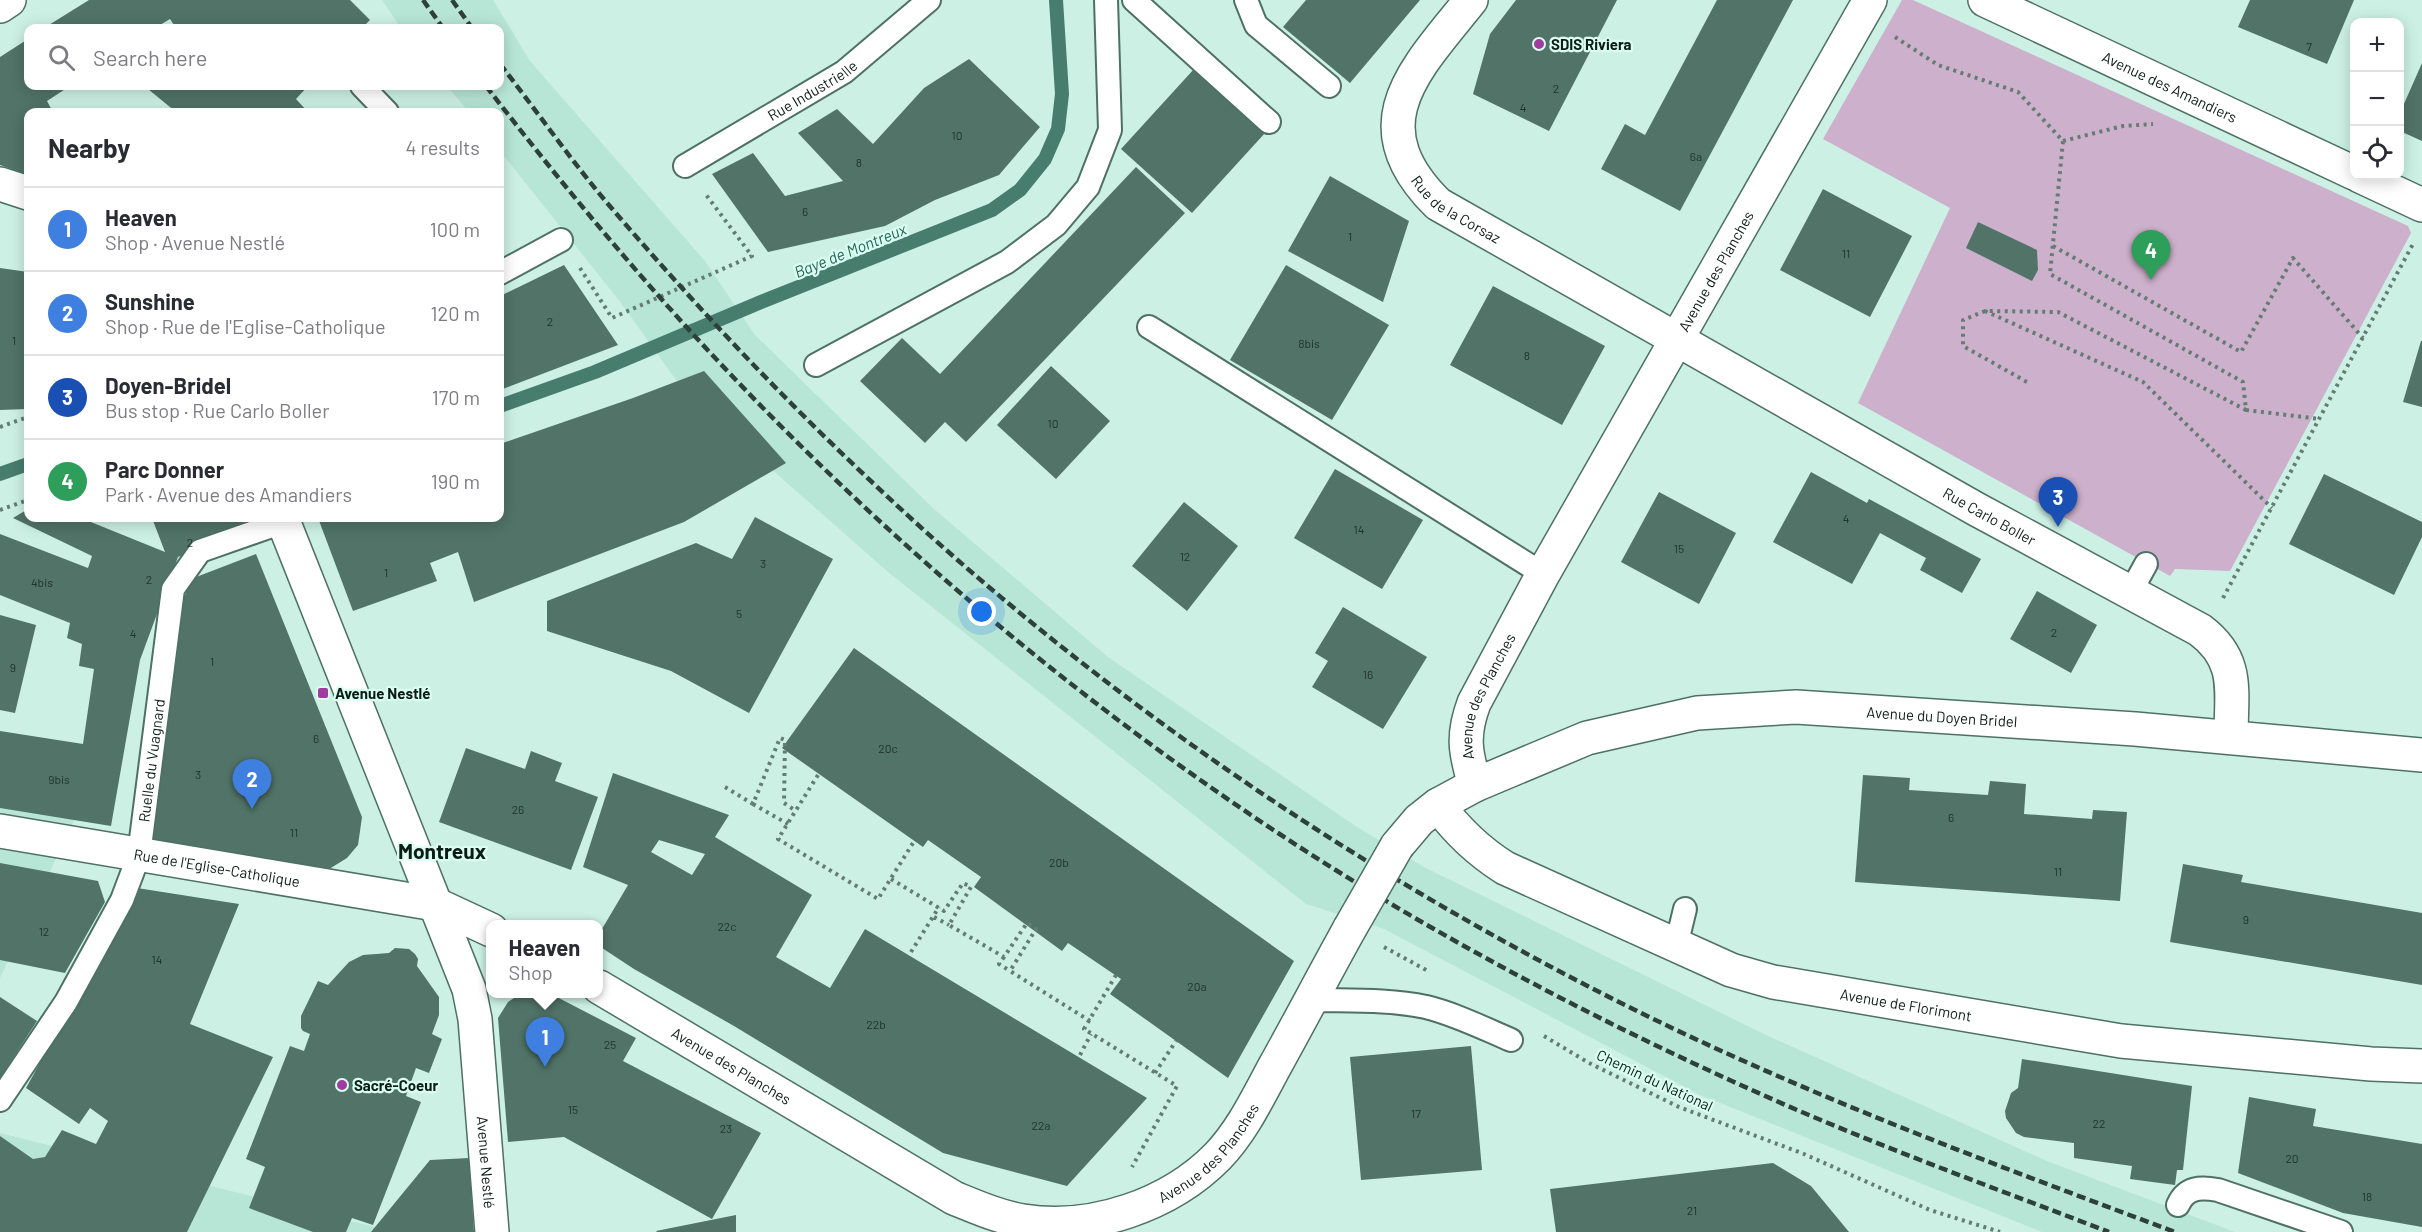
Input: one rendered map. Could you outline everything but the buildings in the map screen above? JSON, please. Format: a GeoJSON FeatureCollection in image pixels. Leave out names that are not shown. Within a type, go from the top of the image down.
{"type":"FeatureCollection","features":[{"type":"Feature","properties":{"kind":"street"},"geometry":{"type":"LineString","coordinates":[[0,6],[9,0]]}},
{"type":"Feature","properties":{"kind":"street","name":"Rue de la Corsaz"},"geometry":{"type":"LineString","coordinates":[[1471,0],[1417,68],[1399,109],[1398,134],[1404,159],[1419,186],[1438,204],[1678,340]]}},
{"type":"Feature","properties":{"kind":"street","name":"Avenue des Planches"},"geometry":{"type":"LineString","coordinates":[[603,989],[963,1202],[991,1213],[1024,1221],[1062,1223],[1110,1217],[1140,1207],[1186,1185],[1219,1155],[1246,1119],[1397,846],[1419,820],[1438,805],[1475,785],[1465,739],[1467,722],[1474,703],[1543,574],[1870,0]]}},
{"type":"Feature","properties":{"kind":"street","name":"Avenue des Amandiers"},"geometry":{"type":"LineString","coordinates":[[1985,0],[2350,171]]}},
{"type":"Feature","properties":{"kind":"street"},"geometry":{"type":"LineString","coordinates":[[2369,180],[2422,205]]}},
{"type":"Feature","properties":{"kind":"street"},"geometry":{"type":"LineString","coordinates":[[0,184],[24,192]]}},
{"type":"Feature","properties":{"kind":"street","name":"Rue Carlo Boller"},"geometry":{"type":"LineString","coordinates":[[1678,340],[1976,509],[2200,630],[2223,651],[2228,666],[2231,678],[2231,737]]}},
{"type":"Feature","properties":{"kind":"street","name":"Avenue Nestlé"},"geometry":{"type":"LineString","coordinates":[[283,522],[469,989],[475,1019],[492,1232]]}},
{"type":"Feature","properties":{"kind":"street","name":"Avenue du Doyen Bridel"},"geometry":{"type":"LineString","coordinates":[[1475,785],[1587,738],[1697,713],[1796,707],[2231,737],[2422,756]]}},
{"type":"Feature","properties":{"kind":"street","name":"Avenue de Florimont"},"geometry":{"type":"LineString","coordinates":[[1438,805],[1468,841],[1484,855],[1505,868],[1731,970],[1773,982],[2121,1041],[2371,1064],[2422,1066]]}},
{"type":"Feature","properties":{"kind":"street","name":"Rue de l'Eglise-Catholique"},"geometry":{"type":"LineString","coordinates":[[0,831],[435,904]]}},
{"type":"Feature","properties":{"kind":"street"},"geometry":{"type":"LineString","coordinates":[[435,904],[486,928]]}},
{"type":"Feature","properties":{"kind":"lane","name":"Rue Industrielle"},"geometry":{"type":"LineString","coordinates":[[685,166],[769,106],[844,72],[929,0]]}},
{"type":"Feature","properties":{"kind":"lane"},"geometry":{"type":"LineString","coordinates":[[816,365],[1007,262],[1056,225],[1088,187],[1110,130],[1106,0]]}},
{"type":"Feature","properties":{"kind":"lane"},"geometry":{"type":"LineString","coordinates":[[1134,0],[1269,122]]}},
{"type":"Feature","properties":{"kind":"lane"},"geometry":{"type":"LineString","coordinates":[[1246,0],[1256,25],[1329,86]]}},
{"type":"Feature","properties":{"kind":"lane"},"geometry":{"type":"LineString","coordinates":[[366,90],[383,108]]}},
{"type":"Feature","properties":{"kind":"lane"},"geometry":{"type":"LineString","coordinates":[[504,265],[561,240]]}},
{"type":"Feature","properties":{"kind":"lane"},"geometry":{"type":"LineString","coordinates":[[1149,327],[1543,574]]}},
{"type":"Feature","properties":{"kind":"lane","name":"Ruelle du Vuagnard"},"geometry":{"type":"LineString","coordinates":[[0,1100],[66,1002],[122,900],[139,855],[173,589],[200,552],[277,522]]}},
{"type":"Feature","properties":{"kind":"lane"},"geometry":{"type":"LineString","coordinates":[[2130,593],[2145,564]]}},
{"type":"Feature","properties":{"kind":"lane"},"geometry":{"type":"LineString","coordinates":[[1676,946],[1686,909]]}},
{"type":"Feature","properties":{"kind":"lane"},"geometry":{"type":"LineString","coordinates":[[1311,1000],[1424,1006],[1511,1040]]}},
{"type":"Feature","properties":{"kind":"lane"},"geometry":{"type":"LineString","coordinates":[[2178,1205],[2181,1198],[2190,1190],[2202,1187],[2218,1190],[2341,1232]]}},
{"type":"Feature","properties":{"kind":"path"},"geometry":{"type":"LineString","coordinates":[[1894,37],[1938,65],[2018,92],[2063,141],[2050,274],[2243,382],[2246,410]]}},
{"type":"Feature","properties":{"kind":"path"},"geometry":{"type":"LineString","coordinates":[[2063,141],[2123,126],[2157,124]]}},
{"type":"Feature","properties":{"kind":"path"},"geometry":{"type":"LineString","coordinates":[[561,240],[612,318],[752,256],[685,166]]}},
{"type":"Feature","properties":{"kind":"path"},"geometry":{"type":"LineString","coordinates":[[2200,630],[2232,584],[2417,237]]}},
{"type":"Feature","properties":{"kind":"path"},"geometry":{"type":"LineString","coordinates":[[2053,246],[2241,352],[2294,258],[2363,338]]}},
{"type":"Feature","properties":{"kind":"path"},"geometry":{"type":"LineString","coordinates":[[2027,382],[1963,346],[1963,320],[1985,311],[2058,312],[2246,410],[2320,419]]}},
{"type":"Feature","properties":{"kind":"path"},"geometry":{"type":"LineString","coordinates":[[1985,311],[2143,382],[2272,508]]}},
{"type":"Feature","properties":{"kind":"path"},"geometry":{"type":"LineString","coordinates":[[0,427],[24,418]]}},
{"type":"Feature","properties":{"kind":"path"},"geometry":{"type":"LineString","coordinates":[[0,510],[24,501]]}},
{"type":"Feature","properties":{"kind":"path"},"geometry":{"type":"LineString","coordinates":[[753,804],[780,738],[785,740],[784,803],[795,811]]}},
{"type":"Feature","properties":{"kind":"path"},"geometry":{"type":"LineString","coordinates":[[818,775],[778,839],[878,900],[913,843]]}},
{"type":"Feature","properties":{"kind":"path"},"geometry":{"type":"LineString","coordinates":[[725,787],[788,824]]}},
{"type":"Feature","properties":{"kind":"path"},"geometry":{"type":"LineString","coordinates":[[891,879],[944,911],[963,883],[970,887],[949,925]]}},
{"type":"Feature","properties":{"kind":"path"},"geometry":{"type":"LineString","coordinates":[[911,952],[939,907]]}},
{"type":"Feature","properties":{"kind":"path"},"geometry":{"type":"LineString","coordinates":[[934,917],[1004,957]]}},
{"type":"Feature","properties":{"kind":"path"},"geometry":{"type":"LineString","coordinates":[[1011,971],[1036,929],[1027,923],[999,964],[1090,1021]]}},
{"type":"Feature","properties":{"kind":"path"},"geometry":{"type":"LineString","coordinates":[[1350,928],[1432,973]]}},
{"type":"Feature","properties":{"kind":"path"},"geometry":{"type":"LineString","coordinates":[[1116,975],[1084,1029],[1177,1086],[1130,1171],[1140,1207]]}},
{"type":"Feature","properties":{"kind":"path"},"geometry":{"type":"LineString","coordinates":[[1080,1055],[1091,1034]]}},
{"type":"Feature","properties":{"kind":"path","name":"Chemin du National"},"geometry":{"type":"LineString","coordinates":[[1540,1034],[1589,1063],[1679,1107],[1804,1154],[1930,1210],[2000,1232]]}},
{"type":"Feature","properties":{"kind":"path"},"geometry":{"type":"LineString","coordinates":[[1155,1073],[1176,1041]]}},
{"type":"Feature","properties":{"kind":"shaded area"},"geometry":{"type":"Polygon","coordinates":[[[382,0],[493,0],[530,61],[705,261],[755,335],[934,509],[1108,657],[1357,827],[1424,867],[1764,1034],[2047,1161],[2235,1232],[2042,1232],[1700,1095],[1384,929],[1306,904],[888,572],[686,394],[621,303],[504,156],[504,108],[466,108],[450,90],[504,90],[504,24],[398,24],[382,0]]]}},
{"type":"Feature","properties":{"kind":"shaded area"},"geometry":{"type":"Polygon","coordinates":[[[1902,0],[1913,0],[2408,226],[2411,233],[2230,571],[2175,569],[2170,576],[1858,403],[1950,208],[1823,139],[1902,0]]]}},
{"type":"Feature","properties":{"kind":"shaded area"},"geometry":{"type":"Polygon","coordinates":[[[0,778],[86,795],[0,978],[0,778]]]}},
{"type":"Feature","properties":{"kind":"shaded area"},"geometry":{"type":"Polygon","coordinates":[[[0,1133],[395,1232],[0,1232],[0,1133]]]}},
{"type":"Feature","properties":{"kind":"waterway","name":"Baye de Montreux"},"geometry":{"type":"LineString","coordinates":[[504,405],[595,372],[761,302],[992,210],[1020,190],[1045,159],[1058,129],[1062,94],[1056,0]]}},
{"type":"Feature","properties":{"kind":"waterway","name":"Baye de Montreux"},"geometry":{"type":"LineString","coordinates":[[0,474],[24,465]]}},
{"type":"Feature","properties":{"kind":"railway"},"geometry":{"type":"LineString","coordinates":[[423,0],[440,24]]}},
{"type":"Feature","properties":{"kind":"railway"},"geometry":{"type":"LineString","coordinates":[[452,0],[469,24]]}},
{"type":"Feature","properties":{"kind":"railway"},"geometry":{"type":"LineString","coordinates":[[504,69],[580,170],[640,241],[737,348],[839,451],[960,562],[1049,636],[1140,707],[1235,775],[1332,839],[1431,900],[1532,957],[1635,1010],[1767,1071],[1902,1128],[2175,1232]]}},
{"type":"Feature","properties":{"kind":"railway"},"geometry":{"type":"LineString","coordinates":[[489,90],[503,108]]}},
{"type":"Feature","properties":{"kind":"railway"},"geometry":{"type":"LineString","coordinates":[[504,109],[638,272],[702,344],[813,458],[978,608],[1154,747],[1339,872],[1478,954],[1568,1001],[1659,1047],[1797,1110],[2109,1232]]}},
{"type":"Feature","properties":{"kind":"place","name":"SDIS Riviera"},"geometry":{"type":"Point","coordinates":[1539,44]}},
{"type":"Feature","properties":{"kind":"place","name":"Parc Donner"},"geometry":{"type":"Point","coordinates":[2151,280]}},
{"type":"Feature","properties":{"kind":"place","name":"Doyen-Bridel"},"geometry":{"type":"Point","coordinates":[2058,527]}},
{"type":"Feature","properties":{"kind":"place","name":"Avenue Nestlé"},"geometry":{"type":"Point","coordinates":[323,693]}},
{"type":"Feature","properties":{"kind":"place","name":"Sunshine"},"geometry":{"type":"Point","coordinates":[252,809]}},
{"type":"Feature","properties":{"kind":"place","name":"Heaven"},"geometry":{"type":"Point","coordinates":[545,1067]}},
{"type":"Feature","properties":{"kind":"place","name":"Sacré-Coeur"},"geometry":{"type":"Point","coordinates":[342,1085]}},
{"type":"Feature","properties":{"kind":"district","name":"Montreux"},"geometry":{"type":"Point","coordinates":[442,850]}}]}
